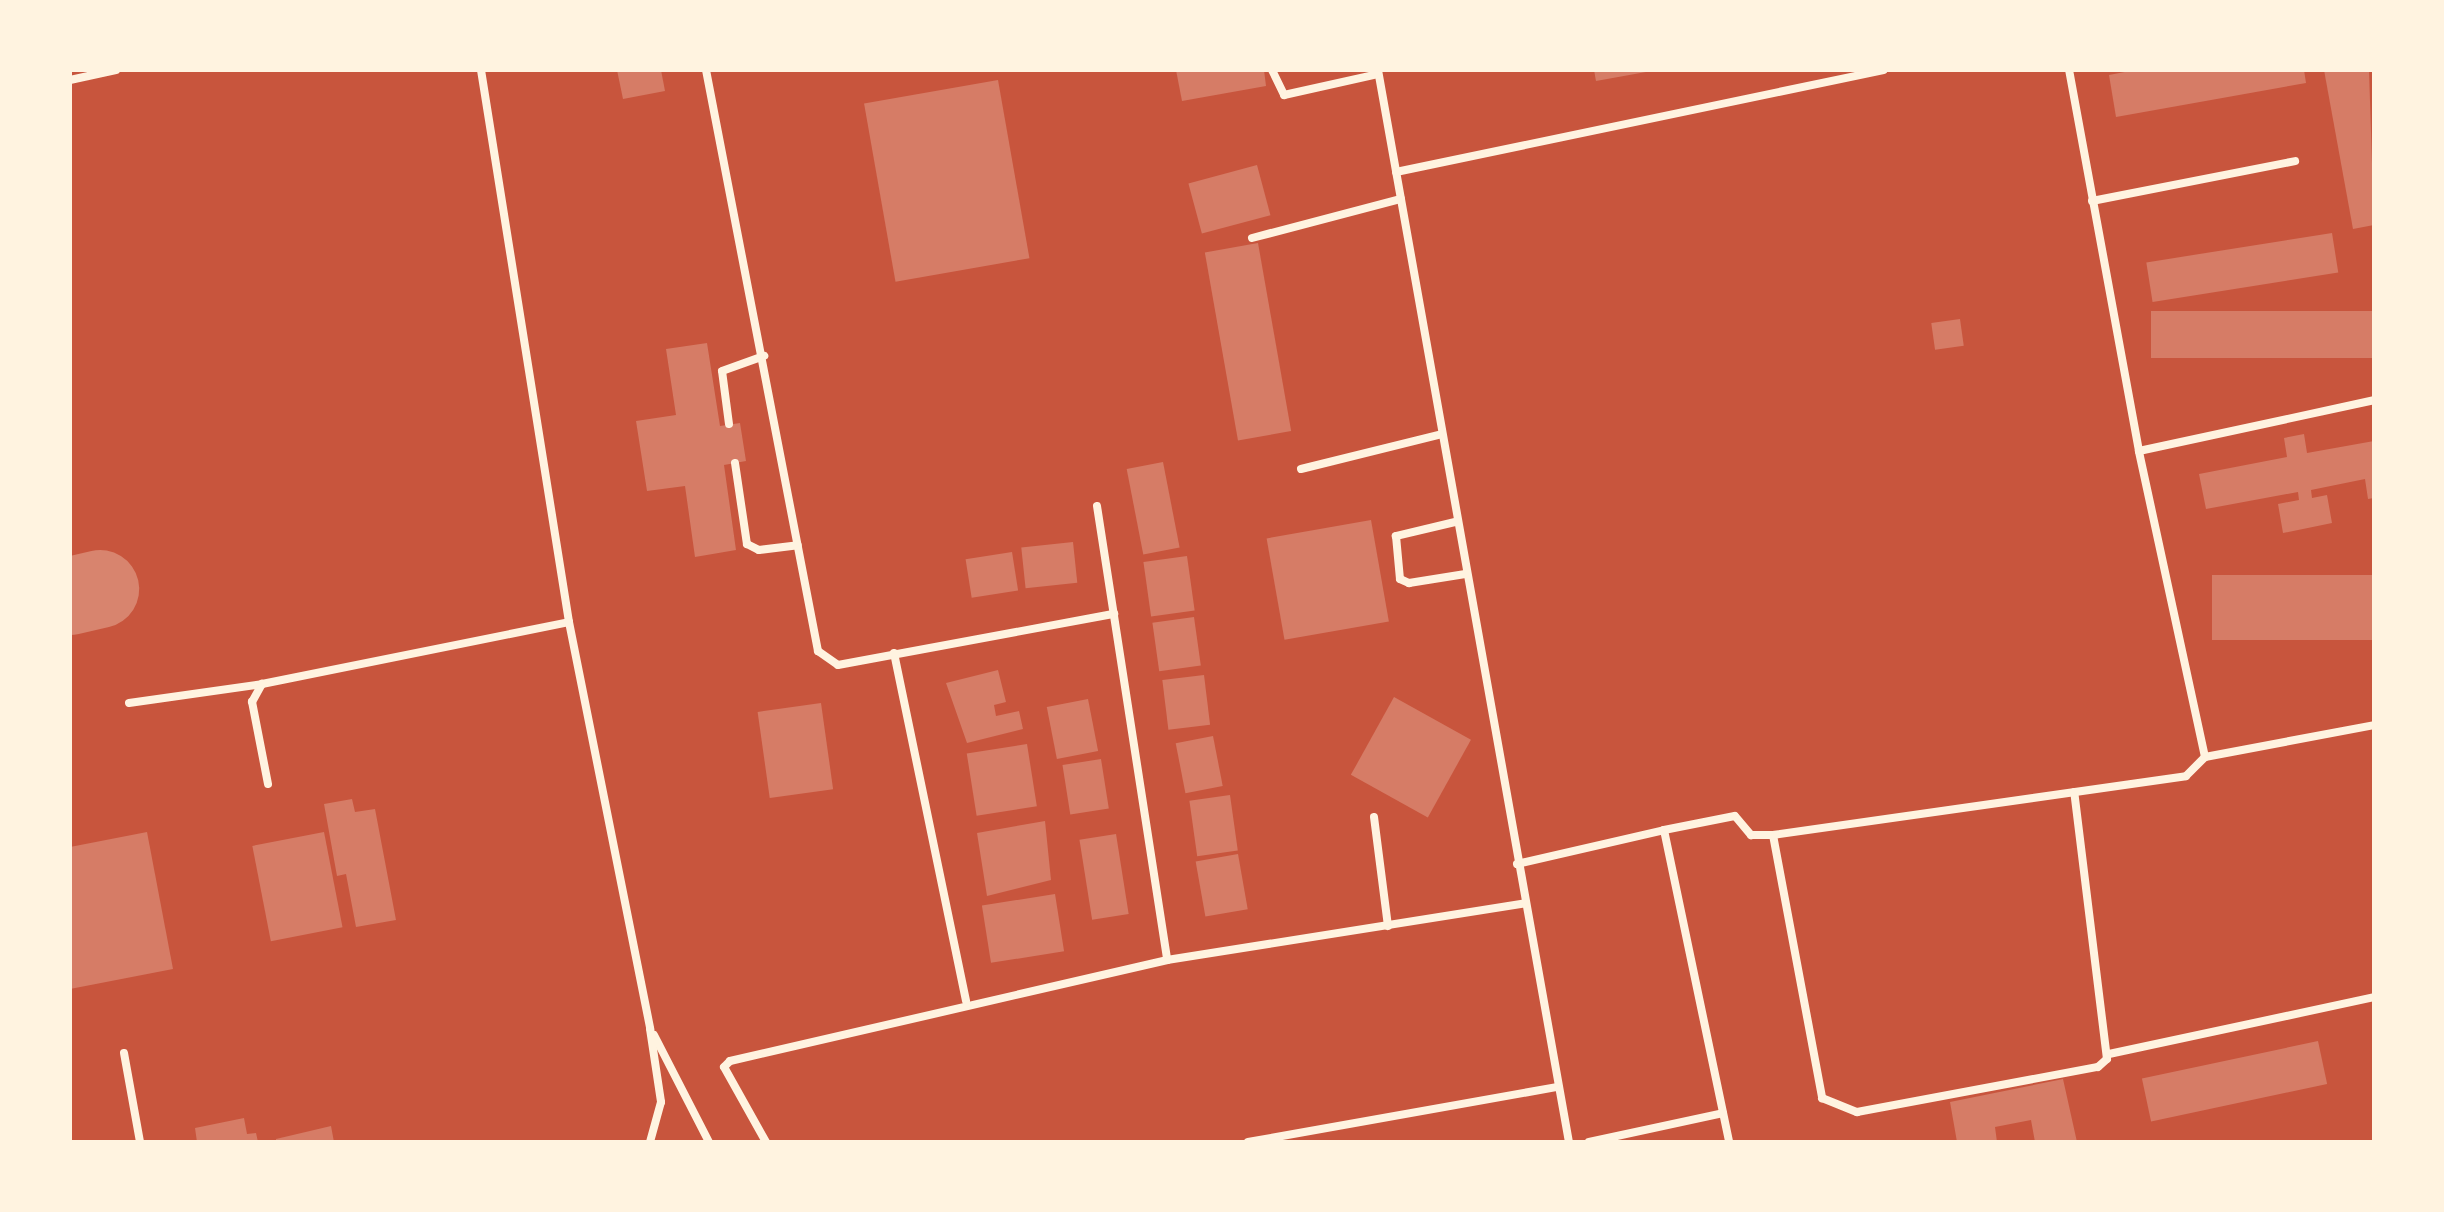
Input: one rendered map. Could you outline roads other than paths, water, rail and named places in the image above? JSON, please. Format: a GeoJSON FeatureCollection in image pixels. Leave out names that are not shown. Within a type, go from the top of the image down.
{"type":"FeatureCollection","features":[{"type":"Feature","properties":{"kind":"lane"},"geometry":{"type":"LineString","coordinates":[[70,80],[116,70]]}},
{"type":"Feature","properties":{"kind":"lane"},"geometry":{"type":"LineString","coordinates":[[481,70],[568,622],[662,1102],[650,1142]]}},
{"type":"Feature","properties":{"kind":"lane"},"geometry":{"type":"LineString","coordinates":[[706,70],[818,651],[838,665],[1114,614]]}},
{"type":"Feature","properties":{"kind":"lane"},"geometry":{"type":"LineString","coordinates":[[1272,70],[1284,94],[1378,72],[1556,1088],[1569,1142]]}},
{"type":"Feature","properties":{"kind":"lane"},"geometry":{"type":"LineString","coordinates":[[1396,172],[1883,70]]}},
{"type":"Feature","properties":{"kind":"lane"},"geometry":{"type":"LineString","coordinates":[[2069,70],[2139,451],[2205,757]]}},
{"type":"Feature","properties":{"kind":"lane"},"geometry":{"type":"LineString","coordinates":[[2092,201],[2295,161]]}},
{"type":"Feature","properties":{"kind":"lane"},"geometry":{"type":"LineString","coordinates":[[1252,238],[1401,199]]}},
{"type":"Feature","properties":{"kind":"lane"},"geometry":{"type":"LineString","coordinates":[[729,424],[722,371],[764,356]]}},
{"type":"Feature","properties":{"kind":"lane"},"geometry":{"type":"LineString","coordinates":[[2139,451],[2374,400]]}},
{"type":"Feature","properties":{"kind":"lane"},"geometry":{"type":"LineString","coordinates":[[1300,469],[1442,434]]}},
{"type":"Feature","properties":{"kind":"lane"},"geometry":{"type":"LineString","coordinates":[[735,463],[747,544],[759,550],[798,545]]}},
{"type":"Feature","properties":{"kind":"lane"},"geometry":{"type":"LineString","coordinates":[[1098,506],[1168,960]]}},
{"type":"Feature","properties":{"kind":"lane"},"geometry":{"type":"LineString","coordinates":[[1455,522],[1396,536],[1400,579],[1409,583],[1465,574]]}},
{"type":"Feature","properties":{"kind":"lane"},"geometry":{"type":"LineString","coordinates":[[129,703],[262,684],[568,622]]}},
{"type":"Feature","properties":{"kind":"lane"},"geometry":{"type":"LineString","coordinates":[[894,653],[966,1001]]}},
{"type":"Feature","properties":{"kind":"lane"},"geometry":{"type":"LineString","coordinates":[[262,684],[252,702],[268,784]]}},
{"type":"Feature","properties":{"kind":"lane"},"geometry":{"type":"LineString","coordinates":[[1517,864],[1734,816],[1751,836],[1773,835],[2186,776],[2205,757],[2374,724]]}},
{"type":"Feature","properties":{"kind":"lane"},"geometry":{"type":"LineString","coordinates":[[2074,792],[2110,1054]]}},
{"type":"Feature","properties":{"kind":"lane"},"geometry":{"type":"LineString","coordinates":[[1374,817],[1388,926]]}},
{"type":"Feature","properties":{"kind":"lane"},"geometry":{"type":"LineString","coordinates":[[1664,830],[1729,1142]]}},
{"type":"Feature","properties":{"kind":"lane"},"geometry":{"type":"LineString","coordinates":[[1773,835],[1822,1098],[1831,1105],[1876,1108],[2098,1067],[2110,1054],[2374,997]]}},
{"type":"Feature","properties":{"kind":"lane"},"geometry":{"type":"LineString","coordinates":[[766,1142],[724,1067],[730,1061],[966,1001],[1168,960],[1524,904]]}},
{"type":"Feature","properties":{"kind":"lane"},"geometry":{"type":"LineString","coordinates":[[650,1029],[709,1142]]}},
{"type":"Feature","properties":{"kind":"lane"},"geometry":{"type":"LineString","coordinates":[[124,1052],[140,1142]]}},
{"type":"Feature","properties":{"kind":"lane"},"geometry":{"type":"LineString","coordinates":[[1248,1142],[1556,1088]]}},
{"type":"Feature","properties":{"kind":"lane"},"geometry":{"type":"LineString","coordinates":[[1589,1142],[1724,1113]]}}]}
